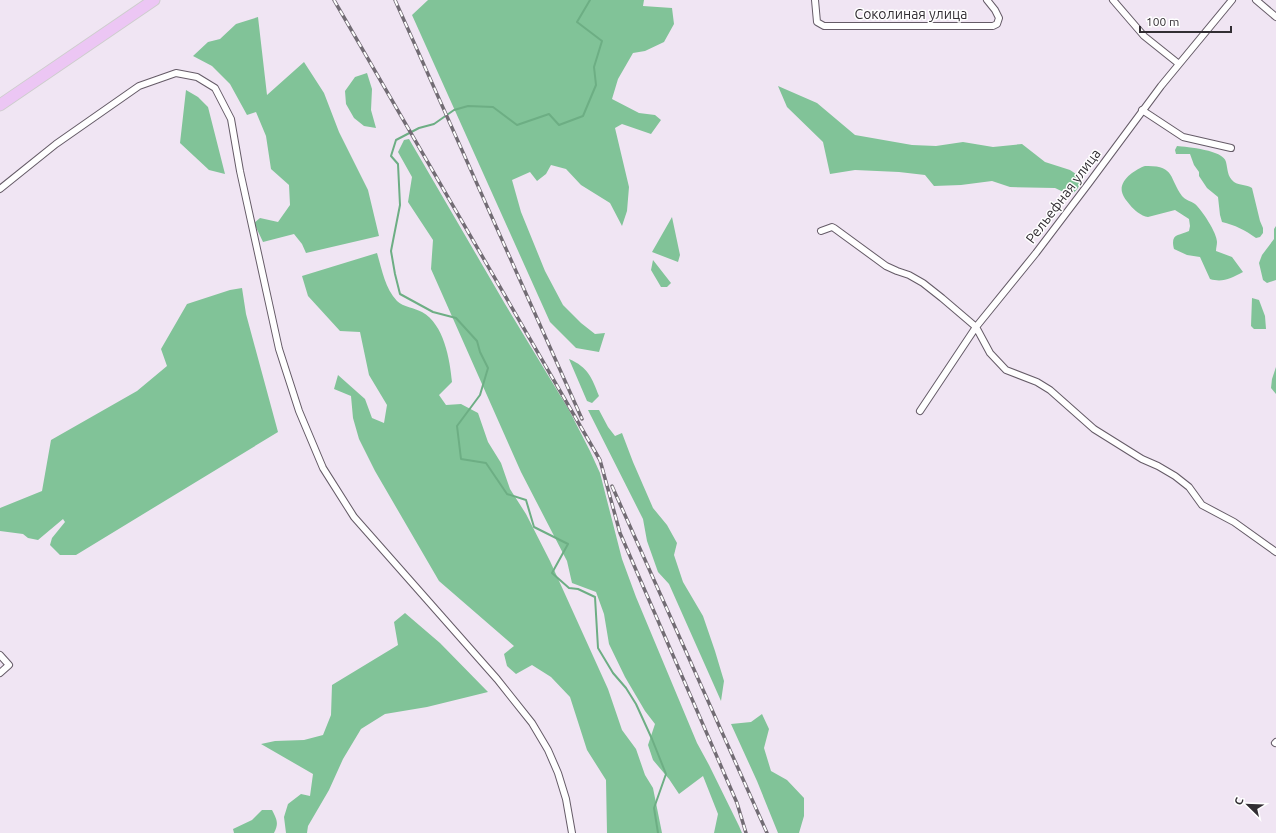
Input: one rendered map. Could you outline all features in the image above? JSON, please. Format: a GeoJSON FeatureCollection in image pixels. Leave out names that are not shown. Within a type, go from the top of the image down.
{"type":"FeatureCollection","features":[{"type":"Feature","properties":{"kind":"highway"},"geometry":{"type":"LineString","coordinates":[[0,105],[154,0]]}},
{"type":"Feature","properties":{"kind":"street","name":"Соколиная улица"},"geometry":{"type":"LineString","coordinates":[[815,0],[817,22],[824,26],[993,26],[997,24],[999,18],[998,14],[987,0]]}},
{"type":"Feature","properties":{"kind":"street"},"geometry":{"type":"LineString","coordinates":[[1113,0],[1144,36],[1178,64]]}},
{"type":"Feature","properties":{"kind":"street","name":"Рельефная улица"},"geometry":{"type":"LineString","coordinates":[[920,411],[976,327],[1036,253],[1178,64],[1232,0]]}},
{"type":"Feature","properties":{"kind":"street"},"geometry":{"type":"LineString","coordinates":[[1256,0],[1276,17]]}},
{"type":"Feature","properties":{"kind":"street"},"geometry":{"type":"LineString","coordinates":[[0,189],[56,144],[139,86],[176,73],[197,77],[215,88],[231,119],[240,170],[279,350],[299,411],[323,468],[354,517],[497,679],[532,723],[548,750],[558,772],[566,800],[572,833]]}},
{"type":"Feature","properties":{"kind":"street"},"geometry":{"type":"LineString","coordinates":[[1142,110],[1183,137],[1231,148]]}},
{"type":"Feature","properties":{"kind":"street"},"geometry":{"type":"LineString","coordinates":[[821,231],[832,227],[886,266],[923,282],[976,327],[990,353],[1006,370],[1037,382],[1050,390],[1094,430],[1142,459],[1175,476],[1189,488],[1202,505],[1234,522],[1275,549]]}},
{"type":"Feature","properties":{"kind":"street"},"geometry":{"type":"LineString","coordinates":[[0,655],[9,665],[0,673]]}},
{"type":"Feature","properties":{"kind":"green space"},"geometry":{"type":"Polygon","coordinates":[[[428,0],[644,0],[643,6],[672,8],[674,24],[664,42],[645,51],[633,53],[618,79],[612,99],[639,113],[655,115],[661,120],[651,134],[622,124],[615,128],[629,187],[627,211],[622,226],[610,203],[581,185],[566,169],[551,165],[546,174],[537,181],[530,172],[512,180],[521,212],[545,271],[563,305],[581,323],[595,334],[605,333],[599,352],[576,348],[550,322],[412,15],[428,0]]]}},
{"type":"Feature","properties":{"kind":"green space"},"geometry":{"type":"Polygon","coordinates":[[[258,17],[267,95],[304,62],[324,93],[339,132],[368,190],[379,236],[306,253],[302,244],[294,234],[263,242],[254,223],[260,218],[278,222],[290,205],[289,185],[271,169],[266,136],[256,112],[247,115],[230,84],[212,66],[193,56],[208,42],[220,39],[236,24],[258,17]]]}},
{"type":"Feature","properties":{"kind":"green space"},"geometry":{"type":"Polygon","coordinates":[[[367,73],[372,89],[371,110],[376,128],[364,126],[354,118],[346,104],[345,91],[355,77],[367,73]]]}},
{"type":"Feature","properties":{"kind":"green space"},"geometry":{"type":"Polygon","coordinates":[[[778,86],[817,103],[855,135],[912,145],[936,146],[963,142],[993,147],[1022,144],[1045,162],[1070,170],[1082,178],[1076,190],[1070,195],[1055,188],[1010,187],[992,181],[961,185],[934,186],[925,175],[899,172],[855,170],[830,174],[823,142],[787,107],[778,86]]]}},
{"type":"Feature","properties":{"kind":"green space"},"geometry":{"type":"Polygon","coordinates":[[[186,90],[198,97],[208,107],[225,174],[209,170],[180,143],[186,90]]]}},
{"type":"Feature","properties":{"kind":"green space"},"geometry":{"type":"Polygon","coordinates":[[[409,139],[505,304],[569,410],[590,451],[600,473],[622,559],[636,597],[697,743],[742,833],[714,833],[718,814],[703,776],[679,794],[653,760],[648,745],[655,724],[645,711],[625,677],[609,644],[604,614],[596,592],[572,583],[567,561],[521,472],[431,269],[433,240],[408,202],[412,177],[398,152],[404,140],[409,139]]]}},
{"type":"Feature","properties":{"kind":"green space"},"geometry":{"type":"Polygon","coordinates":[[[1177,146],[1204,150],[1219,155],[1224,158],[1228,173],[1234,182],[1252,188],[1263,228],[1263,233],[1260,237],[1256,238],[1240,228],[1222,222],[1218,197],[1207,188],[1199,176],[1199,172],[1194,165],[1190,154],[1176,154],[1175,150],[1177,146]]]}},
{"type":"Feature","properties":{"kind":"green space"},"geometry":{"type":"Polygon","coordinates":[[[1145,166],[1162,168],[1170,174],[1182,196],[1195,204],[1209,222],[1215,233],[1217,242],[1216,251],[1232,257],[1243,272],[1223,280],[1210,279],[1200,257],[1187,255],[1174,249],[1174,238],[1189,231],[1189,219],[1175,210],[1148,217],[1140,214],[1132,207],[1125,199],[1123,194],[1123,183],[1133,172],[1145,166]]]}},
{"type":"Feature","properties":{"kind":"green space"},"geometry":{"type":"Polygon","coordinates":[[[672,217],[680,255],[678,262],[652,252],[672,217]]]}},
{"type":"Feature","properties":{"kind":"green space"},"geometry":{"type":"Polygon","coordinates":[[[1276,226],[1276,280],[1267,283],[1263,280],[1259,263],[1262,255],[1274,239],[1274,229],[1276,226]]]}},
{"type":"Feature","properties":{"kind":"green space"},"geometry":{"type":"Polygon","coordinates":[[[377,253],[384,278],[393,296],[400,303],[422,312],[430,318],[441,334],[450,363],[452,382],[439,395],[446,405],[461,404],[478,413],[488,442],[501,463],[510,489],[526,514],[550,561],[608,689],[622,730],[636,749],[645,775],[653,788],[662,833],[607,833],[606,780],[587,750],[570,697],[551,677],[532,665],[516,674],[507,666],[504,654],[514,646],[439,581],[375,471],[359,439],[353,418],[351,396],[334,389],[338,375],[365,399],[372,418],[384,423],[387,405],[369,375],[360,332],[340,331],[308,296],[302,276],[377,253]]]}},
{"type":"Feature","properties":{"kind":"green space"},"geometry":{"type":"Polygon","coordinates":[[[653,260],[671,283],[667,287],[661,287],[651,270],[653,260]]]}},
{"type":"Feature","properties":{"kind":"green space"},"geometry":{"type":"Polygon","coordinates":[[[242,288],[246,314],[278,432],[76,555],[60,555],[50,545],[52,538],[65,522],[63,519],[38,540],[28,538],[23,534],[0,531],[0,508],[42,491],[51,440],[137,391],[167,366],[161,349],[187,304],[230,290],[242,288]]]}},
{"type":"Feature","properties":{"kind":"green space"},"geometry":{"type":"Polygon","coordinates":[[[1252,298],[1259,300],[1265,316],[1266,329],[1254,329],[1251,326],[1252,298]]]}},
{"type":"Feature","properties":{"kind":"green space"},"geometry":{"type":"Polygon","coordinates":[[[569,359],[585,369],[591,378],[599,396],[592,403],[587,401],[569,359]]]}},
{"type":"Feature","properties":{"kind":"green space"},"geometry":{"type":"Polygon","coordinates":[[[1276,367],[1276,394],[1271,388],[1276,367]]]}},
{"type":"Feature","properties":{"kind":"green space"},"geometry":{"type":"Polygon","coordinates":[[[588,410],[599,410],[608,427],[615,436],[622,433],[653,508],[667,525],[677,543],[674,555],[683,582],[703,616],[724,681],[721,701],[669,584],[658,572],[647,541],[643,519],[588,410]]]}},
{"type":"Feature","properties":{"kind":"green space"},"geometry":{"type":"Polygon","coordinates":[[[405,613],[440,643],[488,692],[427,707],[385,714],[361,729],[343,759],[329,790],[308,826],[307,833],[286,833],[284,817],[288,804],[301,794],[310,796],[313,774],[261,744],[275,741],[304,740],[323,735],[331,715],[332,685],[398,645],[394,622],[405,613]]]}},
{"type":"Feature","properties":{"kind":"green space"},"geometry":{"type":"Polygon","coordinates":[[[762,714],[769,729],[764,748],[771,771],[787,780],[804,798],[804,816],[799,833],[778,833],[757,781],[731,724],[751,722],[762,714]]]}},
{"type":"Feature","properties":{"kind":"green space"},"geometry":{"type":"Polygon","coordinates":[[[262,810],[272,810],[277,822],[274,833],[234,833],[233,829],[252,820],[262,810]]]}},
{"type":"Feature","properties":{"kind":"waterway"},"geometry":{"type":"LineString","coordinates":[[590,0],[577,22],[602,41],[594,67],[596,85],[583,116],[559,125],[549,114],[517,125],[493,107],[468,106],[454,110],[434,124],[419,128],[396,140],[391,156],[398,164],[400,205],[391,251],[400,294],[433,312],[456,318],[477,341],[480,352],[488,368],[480,395],[457,426],[461,459],[486,463],[507,494],[526,500],[534,527],[568,544],[552,573],[569,588],[578,589],[595,597],[598,648],[613,673],[626,688],[636,704],[666,774],[654,808],[658,833]]}},
{"type":"Feature","properties":{"kind":"railway"},"geometry":{"type":"LineString","coordinates":[[334,0],[600,460],[620,533],[737,803],[746,833]]}},
{"type":"Feature","properties":{"kind":"railway"},"geometry":{"type":"LineString","coordinates":[[395,0],[582,419]]}},
{"type":"Feature","properties":{"kind":"railway"},"geometry":{"type":"LineString","coordinates":[[612,486],[767,833]]}}]}
